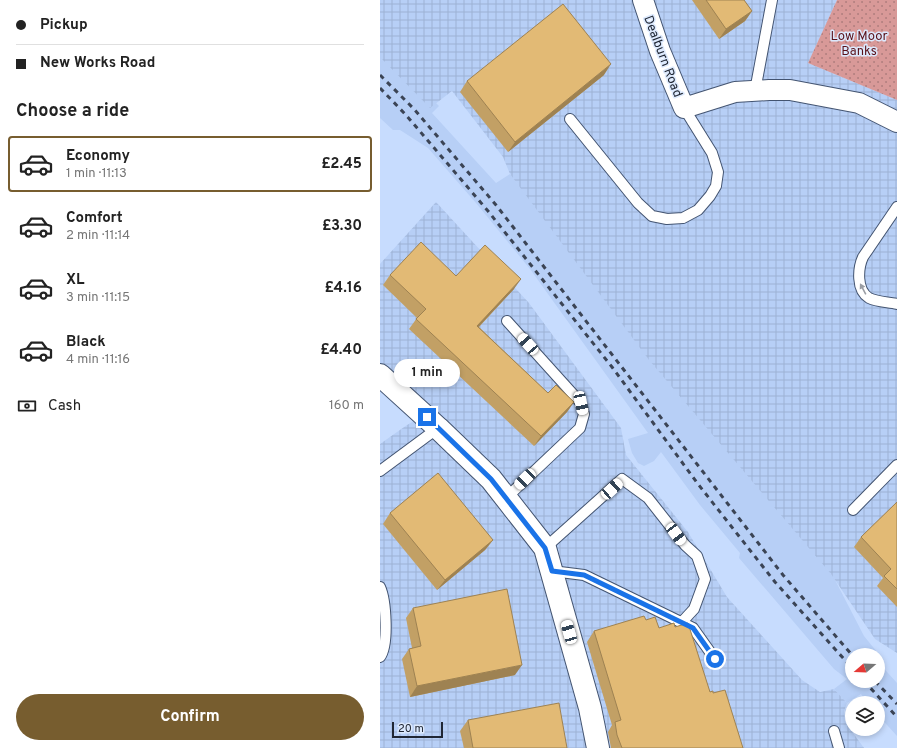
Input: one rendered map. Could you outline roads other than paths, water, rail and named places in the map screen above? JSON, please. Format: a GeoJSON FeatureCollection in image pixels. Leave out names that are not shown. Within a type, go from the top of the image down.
{"type":"FeatureCollection","features":[{"type":"Feature","properties":{"kind":"street","name":"Dealburn Road"},"geometry":{"type":"LineString","coordinates":[[643,0],[660,51],[684,108],[736,92],[790,90],[859,103],[897,122]]}},
{"type":"Feature","properties":{"kind":"street"},"geometry":{"type":"LineString","coordinates":[[380,375],[491,479],[545,548],[590,708],[598,748]]}},
{"type":"Feature","properties":{"kind":"lane"},"geometry":{"type":"LineString","coordinates":[[755,91],[772,0]]}},
{"type":"Feature","properties":{"kind":"lane"},"geometry":{"type":"LineString","coordinates":[[570,120],[647,212],[652,216],[667,219],[683,218],[698,210],[710,196],[716,186],[718,172],[712,153],[684,108]]}},
{"type":"Feature","properties":{"kind":"lane"},"geometry":{"type":"LineString","coordinates":[[897,207],[863,257],[860,264],[859,280],[866,295],[870,298],[897,304]]}},
{"type":"Feature","properties":{"kind":"lane"},"geometry":{"type":"LineString","coordinates":[[506,498],[580,428],[584,414],[581,403],[507,321]]}},
{"type":"Feature","properties":{"kind":"lane"},"geometry":{"type":"LineString","coordinates":[[380,471],[438,428]]}},
{"type":"Feature","properties":{"kind":"lane"},"geometry":{"type":"LineString","coordinates":[[853,510],[897,465]]}},
{"type":"Feature","properties":{"kind":"lane"},"geometry":{"type":"LineString","coordinates":[[545,548],[622,479],[648,498],[685,545],[697,556],[705,579],[694,609],[681,623]]}},
{"type":"Feature","properties":{"kind":"lane"},"geometry":{"type":"LineString","coordinates":[[552,571],[584,575],[693,628],[715,659]]}},
{"type":"Feature","properties":{"kind":"lane"},"geometry":{"type":"LineString","coordinates":[[380,587],[385,603],[385,643],[380,657]]}},
{"type":"Feature","properties":{"kind":"lane"},"geometry":{"type":"LineString","coordinates":[[834,731],[838,748]]}},
{"type":"Feature","properties":{"kind":"railway"},"geometry":{"type":"LineString","coordinates":[[380,75],[414,109],[496,205],[783,575],[846,648]]}},
{"type":"Feature","properties":{"kind":"railway"},"geometry":{"type":"LineString","coordinates":[[380,88],[406,115],[488,211],[612,367],[698,484],[775,582],[845,660]]}},
{"type":"Feature","properties":{"kind":"railway"},"geometry":{"type":"LineString","coordinates":[[870,688],[897,717]]}},
{"type":"Feature","properties":{"kind":"railway"},"geometry":{"type":"LineString","coordinates":[[882,688],[897,704]]}},
{"type":"Feature","properties":{"kind":"park label","name":"Low Moor Banks"},"geometry":{"type":"Point","coordinates":[859,42]}}]}
